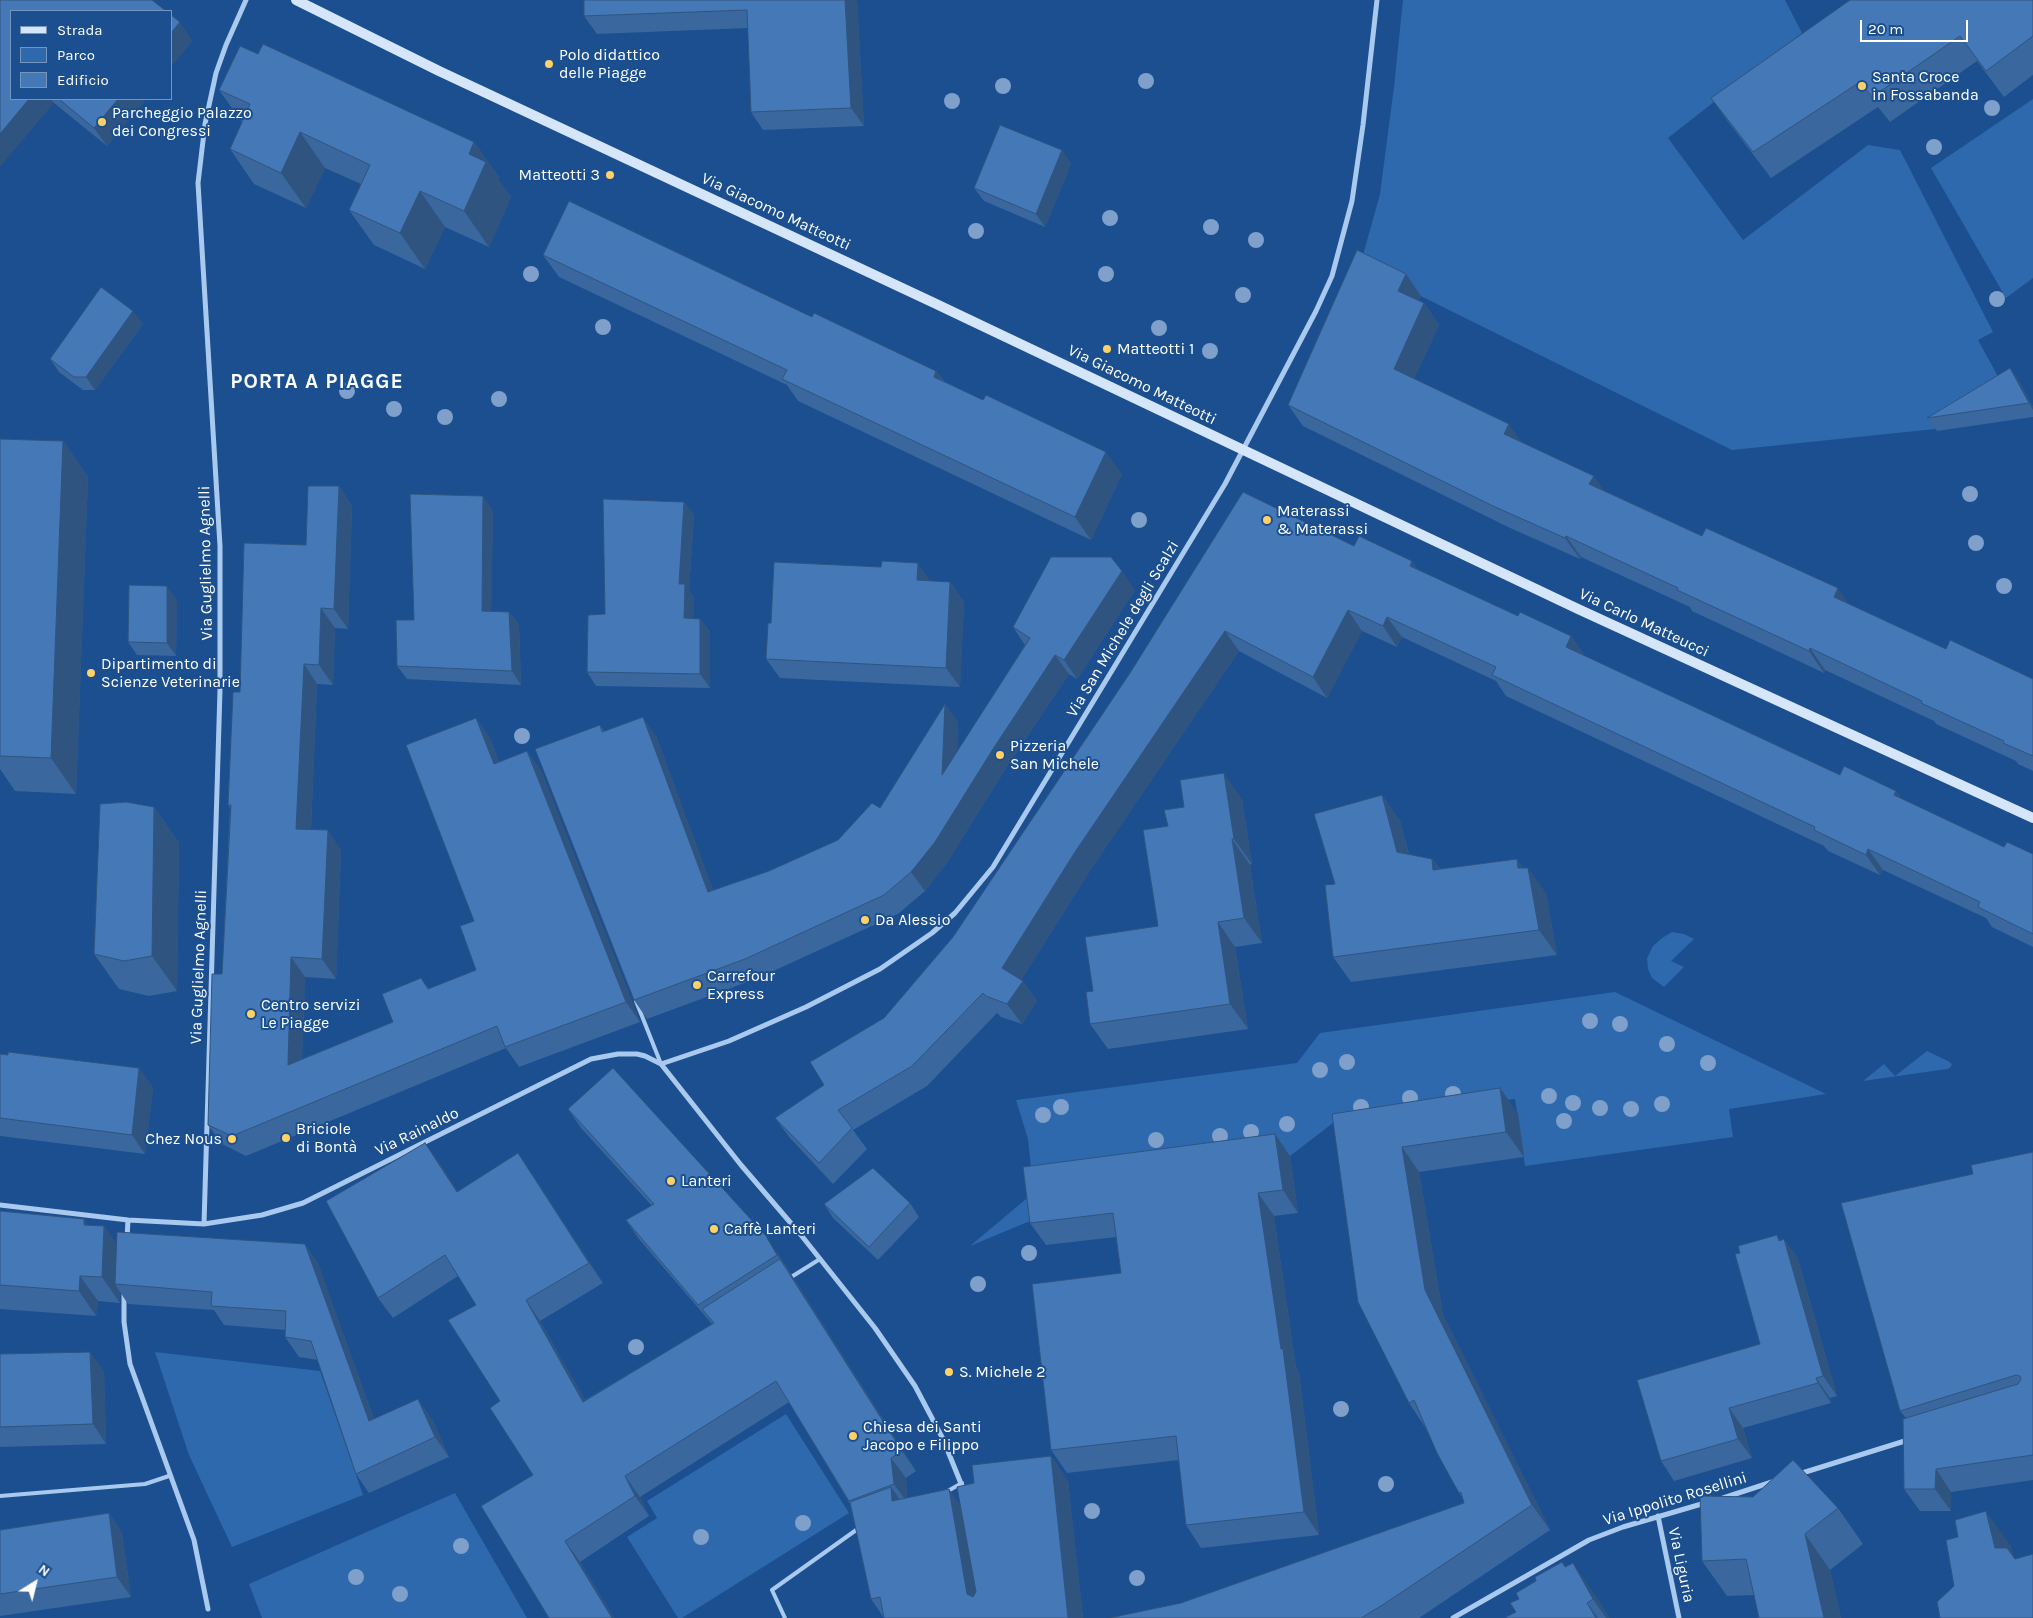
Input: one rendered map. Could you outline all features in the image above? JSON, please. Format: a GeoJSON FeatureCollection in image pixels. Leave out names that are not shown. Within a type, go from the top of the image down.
{"type":"FeatureCollection","features":[{"type":"Feature","properties":{"kind":"main road","name":"Via Giacomo Matteotti"},"geometry":{"type":"LineString","coordinates":[[296,0],[439,71],[1243,450]]}},
{"type":"Feature","properties":{"kind":"main road","name":"Via Carlo Matteucci"},"geometry":{"type":"LineString","coordinates":[[1243,450],[1578,609],[2033,818]]}},
{"type":"Feature","properties":{"kind":"street","name":"Via Guglielmo Agnelli"},"geometry":{"type":"LineString","coordinates":[[204,1224],[220,690],[220,546],[198,183],[205,124],[216,73],[246,0]]}},
{"type":"Feature","properties":{"kind":"street","name":"Via San Michele degli Scalzi"},"geometry":{"type":"LineString","coordinates":[[661,1064],[729,1041],[806,1008],[854,984],[932,933],[955,913],[993,867],[1220,492],[1294,356],[1332,276],[1352,200],[1363,125],[1377,0]]}},
{"type":"Feature","properties":{"kind":"street","name":"Via Rainaldo"},"geometry":{"type":"LineString","coordinates":[[0,1205],[128,1220],[204,1224],[262,1215],[303,1202],[591,1059],[609,1055],[637,1054],[661,1064]]}},
{"type":"Feature","properties":{"kind":"street"},"geometry":{"type":"LineString","coordinates":[[661,1064],[875,1328],[906,1372],[943,1439],[962,1483],[967,1501]]}},
{"type":"Feature","properties":{"kind":"street"},"geometry":{"type":"LineString","coordinates":[[127,1243],[128,1220]]}},
{"type":"Feature","properties":{"kind":"street"},"geometry":{"type":"LineString","coordinates":[[124,1280],[124,1322],[130,1364],[169,1476],[194,1540],[208,1609]]}},
{"type":"Feature","properties":{"kind":"street"},"geometry":{"type":"LineString","coordinates":[[1793,1476],[1911,1439]]}},
{"type":"Feature","properties":{"kind":"street","name":"Via Ippolito Rosellini"},"geometry":{"type":"LineString","coordinates":[[1720,1498],[1774,1482]]}},
{"type":"Feature","properties":{"kind":"street","name":"Via Ippolito Rosellini"},"geometry":{"type":"LineString","coordinates":[[1453,1618],[1589,1540],[1658,1516],[1711,1501]]}},
{"type":"Feature","properties":{"kind":"street","name":"Via Liguria"},"geometry":{"type":"LineString","coordinates":[[1658,1516],[1679,1618]]}},
{"type":"Feature","properties":{"kind":"lane"},"geometry":{"type":"LineString","coordinates":[[635,999],[661,1064]]}},
{"type":"Feature","properties":{"kind":"lane"},"geometry":{"type":"LineString","coordinates":[[787,1279],[820,1259]]}},
{"type":"Feature","properties":{"kind":"lane"},"geometry":{"type":"LineString","coordinates":[[0,1496],[145,1484],[169,1476]]}},
{"type":"Feature","properties":{"kind":"lane"},"geometry":{"type":"LineString","coordinates":[[944,1492],[962,1483]]}},
{"type":"Feature","properties":{"kind":"lane"},"geometry":{"type":"LineString","coordinates":[[785,1618],[772,1590],[866,1524]]}},
{"type":"Feature","properties":{"kind":"green space"},"geometry":{"type":"Polygon","coordinates":[[[1403,0],[1785,0],[1802,33],[1668,138],[1743,240],[1868,145],[1900,150],[1993,332],[1978,340],[2005,389],[1984,424],[1732,450],[1360,266],[1380,194],[1403,0]]]}},
{"type":"Feature","properties":{"kind":"green space"},"geometry":{"type":"Polygon","coordinates":[[[2033,99],[2033,278],[2006,298],[1931,168],[2033,99]]]}},
{"type":"Feature","properties":{"kind":"green space"},"geometry":{"type":"Polygon","coordinates":[[[1672,932],[1684,934],[1694,939],[1671,961],[1684,967],[1664,987],[1652,978],[1648,969],[1647,958],[1653,946],[1672,932]]]}},
{"type":"Feature","properties":{"kind":"green space"},"geometry":{"type":"Polygon","coordinates":[[[1615,992],[1826,1094],[1729,1109],[1733,1137],[1525,1166],[1515,1099],[1333,1123],[1290,1156],[1179,1171],[1042,1216],[970,1246],[1038,1189],[1031,1168],[1028,1139],[1016,1100],[1297,1063],[1320,1033],[1615,992]]]}},
{"type":"Feature","properties":{"kind":"green space"},"geometry":{"type":"Polygon","coordinates":[[[1927,1051],[1948,1061],[1952,1064],[1950,1068],[1863,1081],[1884,1064],[1895,1076],[1927,1051]]]}},
{"type":"Feature","properties":{"kind":"green space"},"geometry":{"type":"Polygon","coordinates":[[[155,1352],[320,1371],[363,1495],[232,1547],[189,1455],[155,1352]]]}},
{"type":"Feature","properties":{"kind":"green space"},"geometry":{"type":"Polygon","coordinates":[[[786,1414],[849,1513],[682,1618],[678,1618],[627,1537],[657,1518],[647,1501],[786,1414]]]}},
{"type":"Feature","properties":{"kind":"green space"},"geometry":{"type":"Polygon","coordinates":[[[455,1493],[527,1618],[262,1618],[249,1584],[455,1493]]]}},
{"type":"Feature","properties":{"kind":"building"},"geometry":{"type":"Polygon","coordinates":[[[0,0],[152,0],[165,10],[10,10],[10,100],[28,100],[0,134],[0,0]]]}},
{"type":"Feature","properties":{"kind":"building"},"geometry":{"type":"Polygon","coordinates":[[[584,0],[845,0],[851,108],[751,112],[747,10],[584,16],[584,0]]]}},
{"type":"Feature","properties":{"kind":"building","name":"Santa Croce in Fossabanda"},"geometry":{"type":"Polygon","coordinates":[[[1850,0],[2033,0],[2033,36],[1986,71],[1960,36],[1872,97],[1860,82],[1753,152],[1711,98],[1850,0]]]}},
{"type":"Feature","properties":{"kind":"building"},"geometry":{"type":"Polygon","coordinates":[[[172,16],[180,22],[172,32],[172,16]]]}},
{"type":"Feature","properties":{"kind":"building"},"geometry":{"type":"Polygon","coordinates":[[[263,44],[474,142],[469,154],[486,162],[464,211],[420,191],[400,233],[349,210],[370,165],[300,132],[281,173],[230,149],[250,104],[219,90],[240,46],[258,54],[263,44]]]}},
{"type":"Feature","properties":{"kind":"building"},"geometry":{"type":"Polygon","coordinates":[[[60,100],[117,100],[94,128],[60,100]]]}},
{"type":"Feature","properties":{"kind":"building"},"geometry":{"type":"Polygon","coordinates":[[[1000,125],[1062,150],[1036,214],[974,188],[1000,125]]]}},
{"type":"Feature","properties":{"kind":"building"},"geometry":{"type":"Polygon","coordinates":[[[569,201],[812,317],[814,313],[936,371],[934,377],[983,400],[986,395],[1106,452],[1075,517],[782,379],[787,370],[543,255],[569,201]]]}},
{"type":"Feature","properties":{"kind":"building"},"geometry":{"type":"Polygon","coordinates":[[[1357,250],[1406,274],[1398,291],[1424,303],[1394,369],[1509,424],[1504,434],[1594,476],[1589,484],[1702,536],[1706,528],[1838,588],[1834,597],[1946,649],[1950,640],[2033,679],[2033,756],[1810,648],[1809,651],[1566,536],[1565,538],[1493,506],[1288,405],[1357,250]]]}},
{"type":"Feature","properties":{"kind":"building"},"geometry":{"type":"Polygon","coordinates":[[[101,287],[133,311],[86,377],[74,377],[50,359],[101,287]]]}},
{"type":"Feature","properties":{"kind":"building"},"geometry":{"type":"Polygon","coordinates":[[[2010,368],[2029,403],[1927,418],[2010,368]]]}},
{"type":"Feature","properties":{"kind":"building"},"geometry":{"type":"Polygon","coordinates":[[[0,439],[63,441],[51,758],[0,756],[0,439]]]}},
{"type":"Feature","properties":{"kind":"building"},"geometry":{"type":"Polygon","coordinates":[[[308,486],[339,486],[334,609],[321,608],[319,665],[304,664],[296,829],[328,830],[322,959],[291,957],[288,1065],[393,1022],[382,994],[421,978],[428,989],[476,970],[460,926],[474,921],[406,745],[476,718],[494,764],[527,751],[626,1002],[505,1047],[497,1026],[232,1136],[208,1125],[212,974],[222,974],[231,805],[228,805],[233,692],[240,692],[244,543],[306,545],[308,486]]]}},
{"type":"Feature","properties":{"kind":"building"},"geometry":{"type":"Polygon","coordinates":[[[1243,492],[1354,546],[1359,536],[1412,561],[1410,566],[1518,616],[1520,612],[1571,636],[1566,647],[1840,775],[1844,766],[1896,791],[1894,795],[2004,847],[2007,842],[2033,854],[2033,934],[1978,907],[1980,902],[1868,849],[1866,855],[1814,830],[1815,827],[1492,675],[1496,667],[1387,617],[1383,626],[1348,610],[1313,677],[1225,631],[1075,852],[1002,968],[1023,981],[1007,1004],[983,993],[912,1066],[838,1110],[852,1128],[819,1163],[775,1118],[824,1085],[810,1062],[884,1018],[953,937],[1130,673],[1243,492]]]}},
{"type":"Feature","properties":{"kind":"building"},"geometry":{"type":"Polygon","coordinates":[[[410,494],[483,496],[482,611],[509,612],[512,671],[397,666],[396,620],[414,620],[410,494]]]}},
{"type":"Feature","properties":{"kind":"building"},"geometry":{"type":"Polygon","coordinates":[[[603,499],[684,502],[679,584],[685,584],[684,618],[700,619],[700,674],[587,672],[588,615],[605,614],[603,499]]]}},
{"type":"Feature","properties":{"kind":"building"},"geometry":{"type":"Polygon","coordinates":[[[1051,557],[1111,557],[1122,571],[1064,660],[1055,655],[935,842],[911,872],[884,895],[745,959],[634,1000],[535,749],[600,725],[602,732],[643,717],[708,892],[769,871],[838,840],[872,803],[880,808],[945,704],[942,775],[1030,638],[1013,627],[1051,557]]]}},
{"type":"Feature","properties":{"kind":"building"},"geometry":{"type":"Polygon","coordinates":[[[882,561],[918,563],[917,580],[950,582],[946,668],[766,659],[768,623],[771,623],[774,562],[881,567],[882,561]]]}},
{"type":"Feature","properties":{"kind":"building"},"geometry":{"type":"Polygon","coordinates":[[[129,585],[167,586],[167,643],[128,642],[129,585]]]}},
{"type":"Feature","properties":{"kind":"building"},"geometry":{"type":"Polygon","coordinates":[[[1224,773],[1244,918],[1218,922],[1230,1004],[1090,1024],[1086,992],[1093,991],[1085,937],[1158,926],[1143,830],[1168,826],[1164,810],[1184,807],[1180,780],[1224,773]]]}},
{"type":"Feature","properties":{"kind":"building"},"geometry":{"type":"Polygon","coordinates":[[[1382,795],[1397,852],[1432,859],[1433,870],[1517,859],[1518,868],[1528,868],[1539,930],[1333,957],[1325,885],[1335,884],[1314,814],[1382,795]]]}},
{"type":"Feature","properties":{"kind":"building"},"geometry":{"type":"Polygon","coordinates":[[[126,802],[154,807],[152,956],[124,961],[94,954],[100,804],[126,802]]]}},
{"type":"Feature","properties":{"kind":"building"},"geometry":{"type":"Polygon","coordinates":[[[8,1052],[139,1068],[132,1135],[0,1118],[0,1054],[8,1055],[8,1052]]]}},
{"type":"Feature","properties":{"kind":"building"},"geometry":{"type":"Polygon","coordinates":[[[613,1068],[766,1236],[777,1255],[698,1305],[626,1220],[654,1204],[568,1109],[613,1068]]]}},
{"type":"Feature","properties":{"kind":"building"},"geometry":{"type":"Polygon","coordinates":[[[1500,1088],[1506,1132],[1402,1147],[1425,1290],[1532,1505],[1361,1618],[1109,1618],[1181,1603],[1464,1503],[1461,1492],[1459,1493],[1437,1453],[1414,1400],[1409,1403],[1358,1302],[1332,1114],[1500,1088]]]}},
{"type":"Feature","properties":{"kind":"building"},"geometry":{"type":"Polygon","coordinates":[[[1275,1134],[1283,1190],[1258,1193],[1281,1349],[1283,1349],[1304,1512],[1186,1525],[1176,1436],[1051,1450],[1032,1284],[1121,1273],[1113,1213],[1030,1223],[1023,1167],[1275,1134]]]}},
{"type":"Feature","properties":{"kind":"building"},"geometry":{"type":"Polygon","coordinates":[[[425,1143],[457,1192],[518,1153],[589,1263],[526,1300],[583,1402],[714,1323],[702,1309],[780,1259],[902,1451],[891,1458],[894,1484],[849,1501],[776,1381],[625,1476],[635,1496],[565,1541],[612,1618],[549,1618],[481,1506],[533,1475],[490,1408],[500,1401],[448,1320],[476,1305],[445,1255],[378,1298],[326,1201],[425,1143]]]}},
{"type":"Feature","properties":{"kind":"building"},"geometry":{"type":"Polygon","coordinates":[[[2033,1152],[2033,1455],[1936,1469],[1935,1489],[1904,1489],[1903,1419],[2018,1384],[2021,1379],[2020,1376],[2016,1375],[1900,1411],[1841,1203],[1973,1174],[1971,1165],[2033,1152]]]}},
{"type":"Feature","properties":{"kind":"building"},"geometry":{"type":"Polygon","coordinates":[[[873,1168],[910,1203],[869,1247],[824,1204],[873,1168]]]}},
{"type":"Feature","properties":{"kind":"building"},"geometry":{"type":"Polygon","coordinates":[[[0,1211],[84,1219],[84,1225],[104,1226],[102,1277],[80,1276],[79,1291],[0,1285],[0,1211]]]}},
{"type":"Feature","properties":{"kind":"building"},"geometry":{"type":"Polygon","coordinates":[[[117,1232],[305,1244],[369,1421],[418,1399],[435,1437],[356,1474],[311,1341],[285,1337],[286,1311],[211,1306],[212,1292],[115,1284],[117,1232]]]}},
{"type":"Feature","properties":{"kind":"building"},"geometry":{"type":"Polygon","coordinates":[[[1777,1235],[1779,1241],[1784,1239],[1823,1376],[1816,1378],[1818,1383],[1729,1408],[1738,1439],[1661,1461],[1637,1380],[1760,1344],[1735,1254],[1740,1253],[1738,1246],[1777,1235]]]}},
{"type":"Feature","properties":{"kind":"building"},"geometry":{"type":"Polygon","coordinates":[[[90,1352],[93,1424],[0,1427],[0,1354],[90,1352]]]}},
{"type":"Feature","properties":{"kind":"building"},"geometry":{"type":"Polygon","coordinates":[[[1051,1456],[1068,1618],[884,1618],[880,1597],[871,1599],[850,1502],[891,1487],[892,1501],[949,1489],[967,1594],[973,1597],[976,1592],[957,1487],[974,1483],[972,1465],[1051,1456]]]}},
{"type":"Feature","properties":{"kind":"building"},"geometry":{"type":"Polygon","coordinates":[[[1793,1460],[1838,1508],[1805,1534],[1824,1618],[1759,1618],[1746,1559],[1702,1561],[1700,1496],[1753,1497],[1793,1460]]]}},
{"type":"Feature","properties":{"kind":"building"},"geometry":{"type":"Polygon","coordinates":[[[1986,1511],[1995,1548],[2007,1548],[2015,1559],[2033,1554],[2033,1618],[1940,1618],[1937,1602],[1954,1586],[1946,1540],[1958,1537],[1955,1520],[1986,1511]]]}},
{"type":"Feature","properties":{"kind":"building"},"geometry":{"type":"Polygon","coordinates":[[[109,1513],[117,1577],[0,1594],[0,1530],[109,1513]]]}},
{"type":"Feature","properties":{"kind":"building"},"geometry":{"type":"Polygon","coordinates":[[[1562,1562],[1565,1567],[1573,1563],[1593,1599],[1587,1603],[1596,1618],[1506,1618],[1516,1612],[1510,1603],[1519,1599],[1516,1593],[1536,1581],[1535,1577],[1562,1562]]]}},
{"type":"Feature","properties":{"kind":"place","name":"Polo didattico delle Piagge"},"geometry":{"type":"Point","coordinates":[549,64]}},
{"type":"Feature","properties":{"kind":"place","name":"Santa Croce in Fossabanda"},"geometry":{"type":"Point","coordinates":[1862,86]}},
{"type":"Feature","properties":{"kind":"place","name":"Parcheggio Palazzo dei Congressi"},"geometry":{"type":"Point","coordinates":[102,122]}},
{"type":"Feature","properties":{"kind":"place","name":"Matteotti 3"},"geometry":{"type":"Point","coordinates":[610,175]}},
{"type":"Feature","properties":{"kind":"place","name":"Matteotti 1"},"geometry":{"type":"Point","coordinates":[1107,349]}},
{"type":"Feature","properties":{"kind":"place","name":"Materassi & Materassi"},"geometry":{"type":"Point","coordinates":[1267,520]}},
{"type":"Feature","properties":{"kind":"place","name":"Dipartimento di Scienze Veterinarie"},"geometry":{"type":"Point","coordinates":[91,673]}},
{"type":"Feature","properties":{"kind":"place","name":"Pizzeria San Michele"},"geometry":{"type":"Point","coordinates":[1000,755]}},
{"type":"Feature","properties":{"kind":"place","name":"Da Alessio"},"geometry":{"type":"Point","coordinates":[865,920]}},
{"type":"Feature","properties":{"kind":"place","name":"Carrefour Express"},"geometry":{"type":"Point","coordinates":[697,985]}},
{"type":"Feature","properties":{"kind":"place","name":"Centro servizi Le Piagge"},"geometry":{"type":"Point","coordinates":[251,1014]}},
{"type":"Feature","properties":{"kind":"place","name":"Briciole di Bontà"},"geometry":{"type":"Point","coordinates":[286,1138]}},
{"type":"Feature","properties":{"kind":"place","name":"Chez Nous"},"geometry":{"type":"Point","coordinates":[232,1139]}},
{"type":"Feature","properties":{"kind":"place","name":"Lanteri"},"geometry":{"type":"Point","coordinates":[671,1181]}},
{"type":"Feature","properties":{"kind":"place","name":"Caffè Lanteri"},"geometry":{"type":"Point","coordinates":[714,1229]}},
{"type":"Feature","properties":{"kind":"place","name":"S. Michele 2"},"geometry":{"type":"Point","coordinates":[949,1372]}},
{"type":"Feature","properties":{"kind":"place","name":"Chiesa dei Santi Jacopo e Filippo"},"geometry":{"type":"Point","coordinates":[853,1436]}},
{"type":"Feature","properties":{"kind":"district","name":"PORTA A PIAGGE"},"geometry":{"type":"Point","coordinates":[317,382]}}]}
